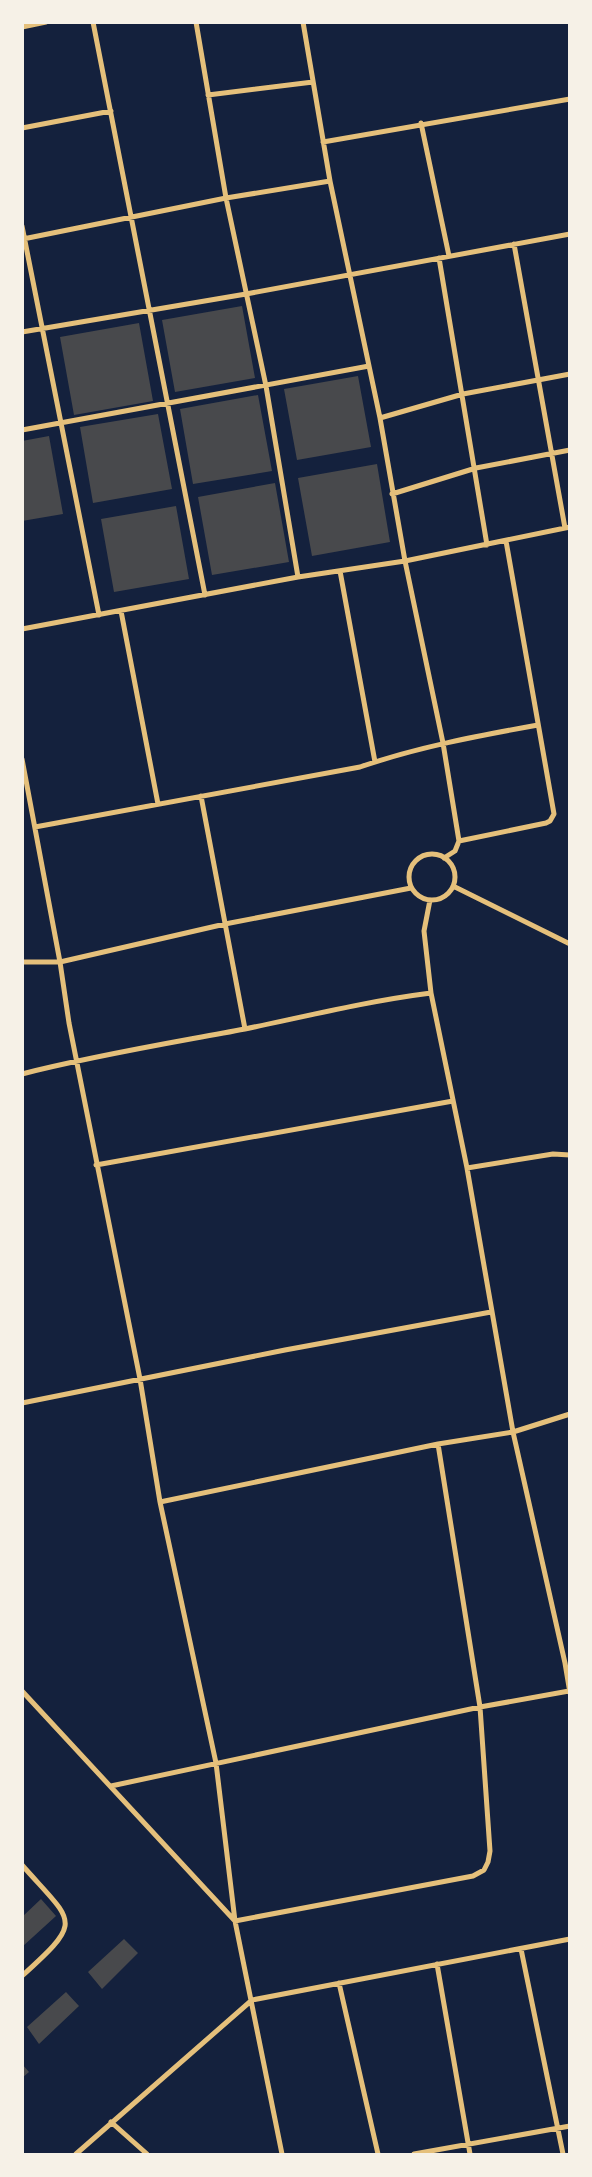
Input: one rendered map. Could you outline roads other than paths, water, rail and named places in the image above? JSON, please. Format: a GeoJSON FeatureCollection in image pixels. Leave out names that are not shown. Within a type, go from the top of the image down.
{"type":"FeatureCollection","features":[{"type":"Feature","properties":{"kind":"street"},"geometry":{"type":"LineString","coordinates":[[22,27],[46,22]]}},
{"type":"Feature","properties":{"kind":"street"},"geometry":{"type":"LineString","coordinates":[[93,22],[169,403],[205,595]]}},
{"type":"Feature","properties":{"kind":"street"},"geometry":{"type":"LineString","coordinates":[[196,22],[226,198],[266,386],[298,577]]}},
{"type":"Feature","properties":{"kind":"street"},"geometry":{"type":"LineString","coordinates":[[303,22],[330,180],[380,418],[404,561],[443,743],[459,841],[455,851],[444,858]]}},
{"type":"Feature","properties":{"kind":"street"},"geometry":{"type":"LineString","coordinates":[[208,95],[313,82]]}},
{"type":"Feature","properties":{"kind":"street"},"geometry":{"type":"LineString","coordinates":[[323,142],[570,99]]}},
{"type":"Feature","properties":{"kind":"street"},"geometry":{"type":"LineString","coordinates":[[22,128],[111,111]]}},
{"type":"Feature","properties":{"kind":"street"},"geometry":{"type":"LineString","coordinates":[[420,124],[449,256]]}},
{"type":"Feature","properties":{"kind":"street"},"geometry":{"type":"LineString","coordinates":[[24,239],[132,216],[330,180]]}},
{"type":"Feature","properties":{"kind":"street"},"geometry":{"type":"LineString","coordinates":[[22,226],[99,615]]}},
{"type":"Feature","properties":{"kind":"street"},"geometry":{"type":"LineString","coordinates":[[22,332],[151,311],[570,234]]}},
{"type":"Feature","properties":{"kind":"street"},"geometry":{"type":"LineString","coordinates":[[22,629],[298,577],[404,561],[567,527],[514,244]]}},
{"type":"Feature","properties":{"kind":"street"},"geometry":{"type":"LineString","coordinates":[[439,258],[476,468],[487,545]]}},
{"type":"Feature","properties":{"kind":"street"},"geometry":{"type":"LineString","coordinates":[[22,430],[369,366]]}},
{"type":"Feature","properties":{"kind":"street"},"geometry":{"type":"LineString","coordinates":[[380,418],[463,394],[570,374]]}},
{"type":"Feature","properties":{"kind":"street"},"geometry":{"type":"LineString","coordinates":[[392,494],[476,468],[570,450]]}},
{"type":"Feature","properties":{"kind":"street"},"geometry":{"type":"LineString","coordinates":[[459,841],[550,820],[555,809],[538,725],[506,541]]}},
{"type":"Feature","properties":{"kind":"street"},"geometry":{"type":"LineString","coordinates":[[340,571],[375,762]]}},
{"type":"Feature","properties":{"kind":"street"},"geometry":{"type":"LineString","coordinates":[[120,611],[158,804]]}},
{"type":"Feature","properties":{"kind":"street"},"geometry":{"type":"LineString","coordinates":[[35,827],[360,768],[443,743],[538,725]]}},
{"type":"Feature","properties":{"kind":"street"},"geometry":{"type":"LineString","coordinates":[[22,759],[96,1165],[140,1379],[160,1502],[216,1763],[235,1920],[282,2154]]}},
{"type":"Feature","properties":{"kind":"street"},"geometry":{"type":"LineString","coordinates":[[201,796],[245,1028]]}},
{"type":"Feature","properties":{"kind":"street"},"geometry":{"type":"LineString","coordinates":[[433,854],[444,858],[452,866],[455,876],[453,886],[440,899],[430,900],[419,897],[411,888],[409,876],[412,865],[421,857],[433,854]]}},
{"type":"Feature","properties":{"kind":"street"},"geometry":{"type":"LineString","coordinates":[[453,886],[570,944]]}},
{"type":"Feature","properties":{"kind":"street"},"geometry":{"type":"LineString","coordinates":[[22,962],[60,962],[225,924],[411,888]]}},
{"type":"Feature","properties":{"kind":"street"},"geometry":{"type":"LineString","coordinates":[[111,1786],[480,1707],[569,1692],[567,1663],[513,1432],[467,1168],[431,993],[424,931],[430,900]]}},
{"type":"Feature","properties":{"kind":"street"},"geometry":{"type":"LineString","coordinates":[[22,1074],[77,1059],[393,998],[431,993]]}},
{"type":"Feature","properties":{"kind":"street"},"geometry":{"type":"LineString","coordinates":[[96,1165],[452,1101]]}},
{"type":"Feature","properties":{"kind":"street"},"geometry":{"type":"LineString","coordinates":[[467,1168],[553,1154],[570,1155]]}},
{"type":"Feature","properties":{"kind":"street"},"geometry":{"type":"LineString","coordinates":[[22,1403],[491,1312]]}},
{"type":"Feature","properties":{"kind":"street"},"geometry":{"type":"LineString","coordinates":[[160,1502],[438,1444],[513,1432],[570,1414]]}},
{"type":"Feature","properties":{"kind":"street"},"geometry":{"type":"LineString","coordinates":[[235,1920],[473,1876],[484,1870],[488,1862],[490,1835],[480,1707],[438,1444]]}},
{"type":"Feature","properties":{"kind":"street"},"geometry":{"type":"LineString","coordinates":[[22,1691],[235,1920]]}},
{"type":"Feature","properties":{"kind":"street"},"geometry":{"type":"LineString","coordinates":[[22,1865],[62,1910],[67,1921],[64,1932],[52,1949],[22,1976]]}},
{"type":"Feature","properties":{"kind":"street"},"geometry":{"type":"LineString","coordinates":[[76,2154],[252,2000],[570,1939]]}},
{"type":"Feature","properties":{"kind":"street"},"geometry":{"type":"LineString","coordinates":[[521,1948],[563,2154]]}},
{"type":"Feature","properties":{"kind":"street"},"geometry":{"type":"LineString","coordinates":[[436,1964],[470,2154]]}},
{"type":"Feature","properties":{"kind":"street"},"geometry":{"type":"LineString","coordinates":[[339,1983],[378,2154]]}},
{"type":"Feature","properties":{"kind":"street"},"geometry":{"type":"LineString","coordinates":[[111,2122],[147,2154]]}},
{"type":"Feature","properties":{"kind":"street"},"geometry":{"type":"LineString","coordinates":[[414,2154],[570,2126]]}}]}
